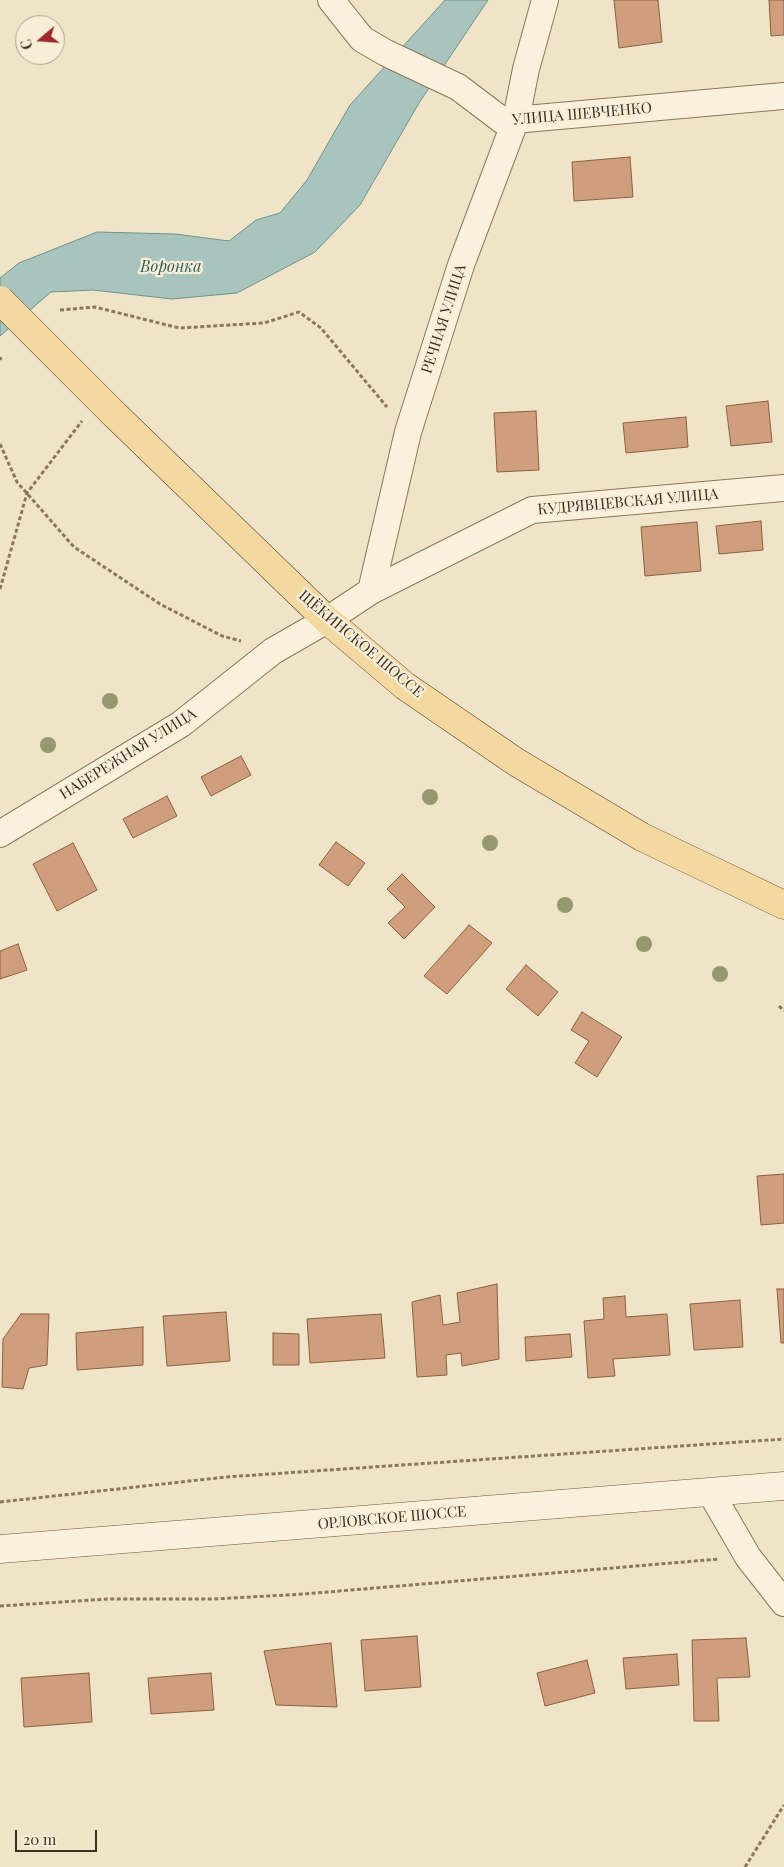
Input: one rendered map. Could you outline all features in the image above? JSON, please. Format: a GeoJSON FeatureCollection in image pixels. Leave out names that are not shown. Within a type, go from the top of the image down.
{"type":"FeatureCollection","features":[{"type":"Feature","properties":{"kind":"main road","name":"ЩЁКИНСКОЕ ШОССЕ"},"geometry":{"type":"LineString","coordinates":[[0,300],[113,413],[328,620],[405,686],[516,762],[642,837],[784,905]]}},
{"type":"Feature","properties":{"kind":"main road","name":"ОРЛОВСКОЕ ШОССЕ"},"geometry":{"type":"LineString","coordinates":[[0,1549],[784,1486]]}},
{"type":"Feature","properties":{"kind":"street","name":"УЛИЦА ШЕВЧЕНКО"},"geometry":{"type":"LineString","coordinates":[[331,0],[362,39],[386,53],[458,87],[503,121],[784,96]]}},
{"type":"Feature","properties":{"kind":"street","name":"РЕЧНАЯ УЛИЦА"},"geometry":{"type":"LineString","coordinates":[[371,591],[408,432],[461,265],[516,119],[526,69],[546,0]]}},
{"type":"Feature","properties":{"kind":"street","name":"КУДРЯВЦЕВСКАЯ УЛИЦА"},"geometry":{"type":"LineString","coordinates":[[371,591],[532,510],[784,488]]}},
{"type":"Feature","properties":{"kind":"street"},"geometry":{"type":"LineString","coordinates":[[328,620],[371,591]]}},
{"type":"Feature","properties":{"kind":"street","name":"НАБЕРЕЖНАЯ УЛИЦА"},"geometry":{"type":"LineString","coordinates":[[0,834],[181,724],[273,651],[328,620]]}},
{"type":"Feature","properties":{"kind":"street"},"geometry":{"type":"LineString","coordinates":[[711,1493],[748,1557],[784,1603]]}},
{"type":"Feature","properties":{"kind":"path"},"geometry":{"type":"LineString","coordinates":[[60,310],[95,308],[179,328],[264,323],[299,312],[322,328],[408,432]]}},
{"type":"Feature","properties":{"kind":"path"},"geometry":{"type":"LineString","coordinates":[[0,589],[26,494],[84,418]]}},
{"type":"Feature","properties":{"kind":"path"},"geometry":{"type":"LineString","coordinates":[[0,444],[17,482],[74,547],[160,604],[222,636],[273,651]]}},
{"type":"Feature","properties":{"kind":"path"},"geometry":{"type":"LineString","coordinates":[[779,1006],[784,1012]]}},
{"type":"Feature","properties":{"kind":"path"},"geometry":{"type":"LineString","coordinates":[[0,1502],[226,1477],[784,1439]]}},
{"type":"Feature","properties":{"kind":"path"},"geometry":{"type":"LineString","coordinates":[[0,1606],[108,1598],[214,1599],[304,1594],[748,1557]]}},
{"type":"Feature","properties":{"kind":"path"},"geometry":{"type":"LineString","coordinates":[[745,1867],[784,1805]]}},
{"type":"Feature","properties":{"kind":"water","name":"Воронка"},"geometry":{"type":"Polygon","coordinates":[[[445,0],[488,0],[419,103],[360,205],[315,252],[237,293],[172,299],[93,290],[51,292],[0,336],[0,278],[19,263],[97,232],[175,234],[229,241],[256,220],[280,213],[307,180],[350,105],[445,0]]]}},
{"type":"Feature","properties":{"kind":"building"},"geometry":{"type":"Polygon","coordinates":[[[614,0],[658,0],[662,42],[619,48],[614,0]]]}},
{"type":"Feature","properties":{"kind":"building"},"geometry":{"type":"Polygon","coordinates":[[[769,0],[784,0],[784,35],[771,36],[769,0]]]}},
{"type":"Feature","properties":{"kind":"building"},"geometry":{"type":"Polygon","coordinates":[[[630,157],[633,197],[574,201],[572,162],[630,157]]]}},
{"type":"Feature","properties":{"kind":"building"},"geometry":{"type":"Polygon","coordinates":[[[768,401],[772,442],[731,446],[726,406],[768,401]]]}},
{"type":"Feature","properties":{"kind":"building"},"geometry":{"type":"Polygon","coordinates":[[[536,411],[539,470],[497,472],[494,413],[536,411]]]}},
{"type":"Feature","properties":{"kind":"building"},"geometry":{"type":"Polygon","coordinates":[[[686,417],[688,447],[626,453],[623,423],[686,417]]]}},
{"type":"Feature","properties":{"kind":"building"},"geometry":{"type":"Polygon","coordinates":[[[761,521],[763,550],[719,554],[716,526],[761,521]]]}},
{"type":"Feature","properties":{"kind":"building"},"geometry":{"type":"Polygon","coordinates":[[[697,522],[701,571],[645,576],[641,527],[697,522]]]}},
{"type":"Feature","properties":{"kind":"building"},"geometry":{"type":"Polygon","coordinates":[[[241,756],[251,775],[211,796],[201,777],[241,756]]]}},
{"type":"Feature","properties":{"kind":"building"},"geometry":{"type":"Polygon","coordinates":[[[167,796],[177,816],[133,838],[123,819],[167,796]]]}},
{"type":"Feature","properties":{"kind":"building"},"geometry":{"type":"Polygon","coordinates":[[[336,842],[365,863],[348,886],[319,865],[336,842]]]}},
{"type":"Feature","properties":{"kind":"building"},"geometry":{"type":"Polygon","coordinates":[[[73,843],[97,890],[57,911],[33,864],[73,843]]]}},
{"type":"Feature","properties":{"kind":"building"},"geometry":{"type":"Polygon","coordinates":[[[402,874],[435,907],[404,939],[388,923],[405,907],[387,889],[402,874]]]}},
{"type":"Feature","properties":{"kind":"building"},"geometry":{"type":"Polygon","coordinates":[[[469,925],[492,943],[447,994],[424,976],[469,925]]]}},
{"type":"Feature","properties":{"kind":"building"},"geometry":{"type":"Polygon","coordinates":[[[18,944],[27,970],[0,979],[0,951],[18,944]]]}},
{"type":"Feature","properties":{"kind":"building"},"geometry":{"type":"Polygon","coordinates":[[[526,965],[558,992],[538,1016],[506,989],[526,965]]]}},
{"type":"Feature","properties":{"kind":"building"},"geometry":{"type":"Polygon","coordinates":[[[582,1012],[622,1037],[597,1077],[575,1063],[589,1041],[571,1030],[582,1012]]]}},
{"type":"Feature","properties":{"kind":"building"},"geometry":{"type":"Polygon","coordinates":[[[784,1174],[784,1223],[761,1225],[757,1176],[784,1174]]]}},
{"type":"Feature","properties":{"kind":"building"},"geometry":{"type":"Polygon","coordinates":[[[497,1284],[499,1359],[462,1366],[461,1353],[446,1355],[447,1375],[417,1377],[412,1302],[440,1295],[443,1325],[460,1322],[457,1293],[497,1284]]]}},
{"type":"Feature","properties":{"kind":"building"},"geometry":{"type":"Polygon","coordinates":[[[777,1289],[784,1289],[784,1343],[781,1343],[777,1289]]]}},
{"type":"Feature","properties":{"kind":"building"},"geometry":{"type":"Polygon","coordinates":[[[625,1296],[626,1317],[667,1314],[670,1355],[613,1359],[615,1376],[588,1378],[584,1321],[604,1319],[603,1298],[625,1296]]]}},
{"type":"Feature","properties":{"kind":"building"},"geometry":{"type":"Polygon","coordinates":[[[740,1300],[743,1347],[694,1350],[690,1304],[740,1300]]]}},
{"type":"Feature","properties":{"kind":"building"},"geometry":{"type":"Polygon","coordinates":[[[226,1312],[230,1361],[167,1366],[163,1316],[226,1312]]]}},
{"type":"Feature","properties":{"kind":"building"},"geometry":{"type":"Polygon","coordinates":[[[21,1314],[49,1314],[47,1365],[29,1368],[23,1389],[2,1387],[3,1339],[21,1314]]]}},
{"type":"Feature","properties":{"kind":"building"},"geometry":{"type":"Polygon","coordinates":[[[381,1314],[385,1358],[310,1363],[307,1319],[381,1314]]]}},
{"type":"Feature","properties":{"kind":"building"},"geometry":{"type":"Polygon","coordinates":[[[143,1327],[143,1365],[77,1370],[76,1333],[143,1327]]]}},
{"type":"Feature","properties":{"kind":"building"},"geometry":{"type":"Polygon","coordinates":[[[273,1333],[299,1334],[299,1365],[273,1365],[273,1333]]]}},
{"type":"Feature","properties":{"kind":"building"},"geometry":{"type":"Polygon","coordinates":[[[570,1334],[572,1357],[526,1361],[525,1337],[570,1334]]]}},
{"type":"Feature","properties":{"kind":"building"},"geometry":{"type":"Polygon","coordinates":[[[417,1636],[421,1687],[365,1691],[361,1640],[417,1636]]]}},
{"type":"Feature","properties":{"kind":"building"},"geometry":{"type":"Polygon","coordinates":[[[746,1638],[750,1677],[717,1678],[719,1721],[694,1721],[692,1640],[746,1638]]]}},
{"type":"Feature","properties":{"kind":"building"},"geometry":{"type":"Polygon","coordinates":[[[331,1643],[337,1707],[276,1705],[264,1651],[331,1643]]]}},
{"type":"Feature","properties":{"kind":"building"},"geometry":{"type":"Polygon","coordinates":[[[677,1654],[679,1685],[626,1689],[623,1658],[677,1654]]]}},
{"type":"Feature","properties":{"kind":"building"},"geometry":{"type":"Polygon","coordinates":[[[587,1660],[595,1693],[545,1706],[537,1673],[587,1660]]]}},
{"type":"Feature","properties":{"kind":"building"},"geometry":{"type":"Polygon","coordinates":[[[89,1673],[92,1722],[24,1727],[21,1678],[89,1673]]]}},
{"type":"Feature","properties":{"kind":"building"},"geometry":{"type":"Polygon","coordinates":[[[211,1673],[214,1710],[151,1714],[148,1678],[211,1673]]]}}]}
